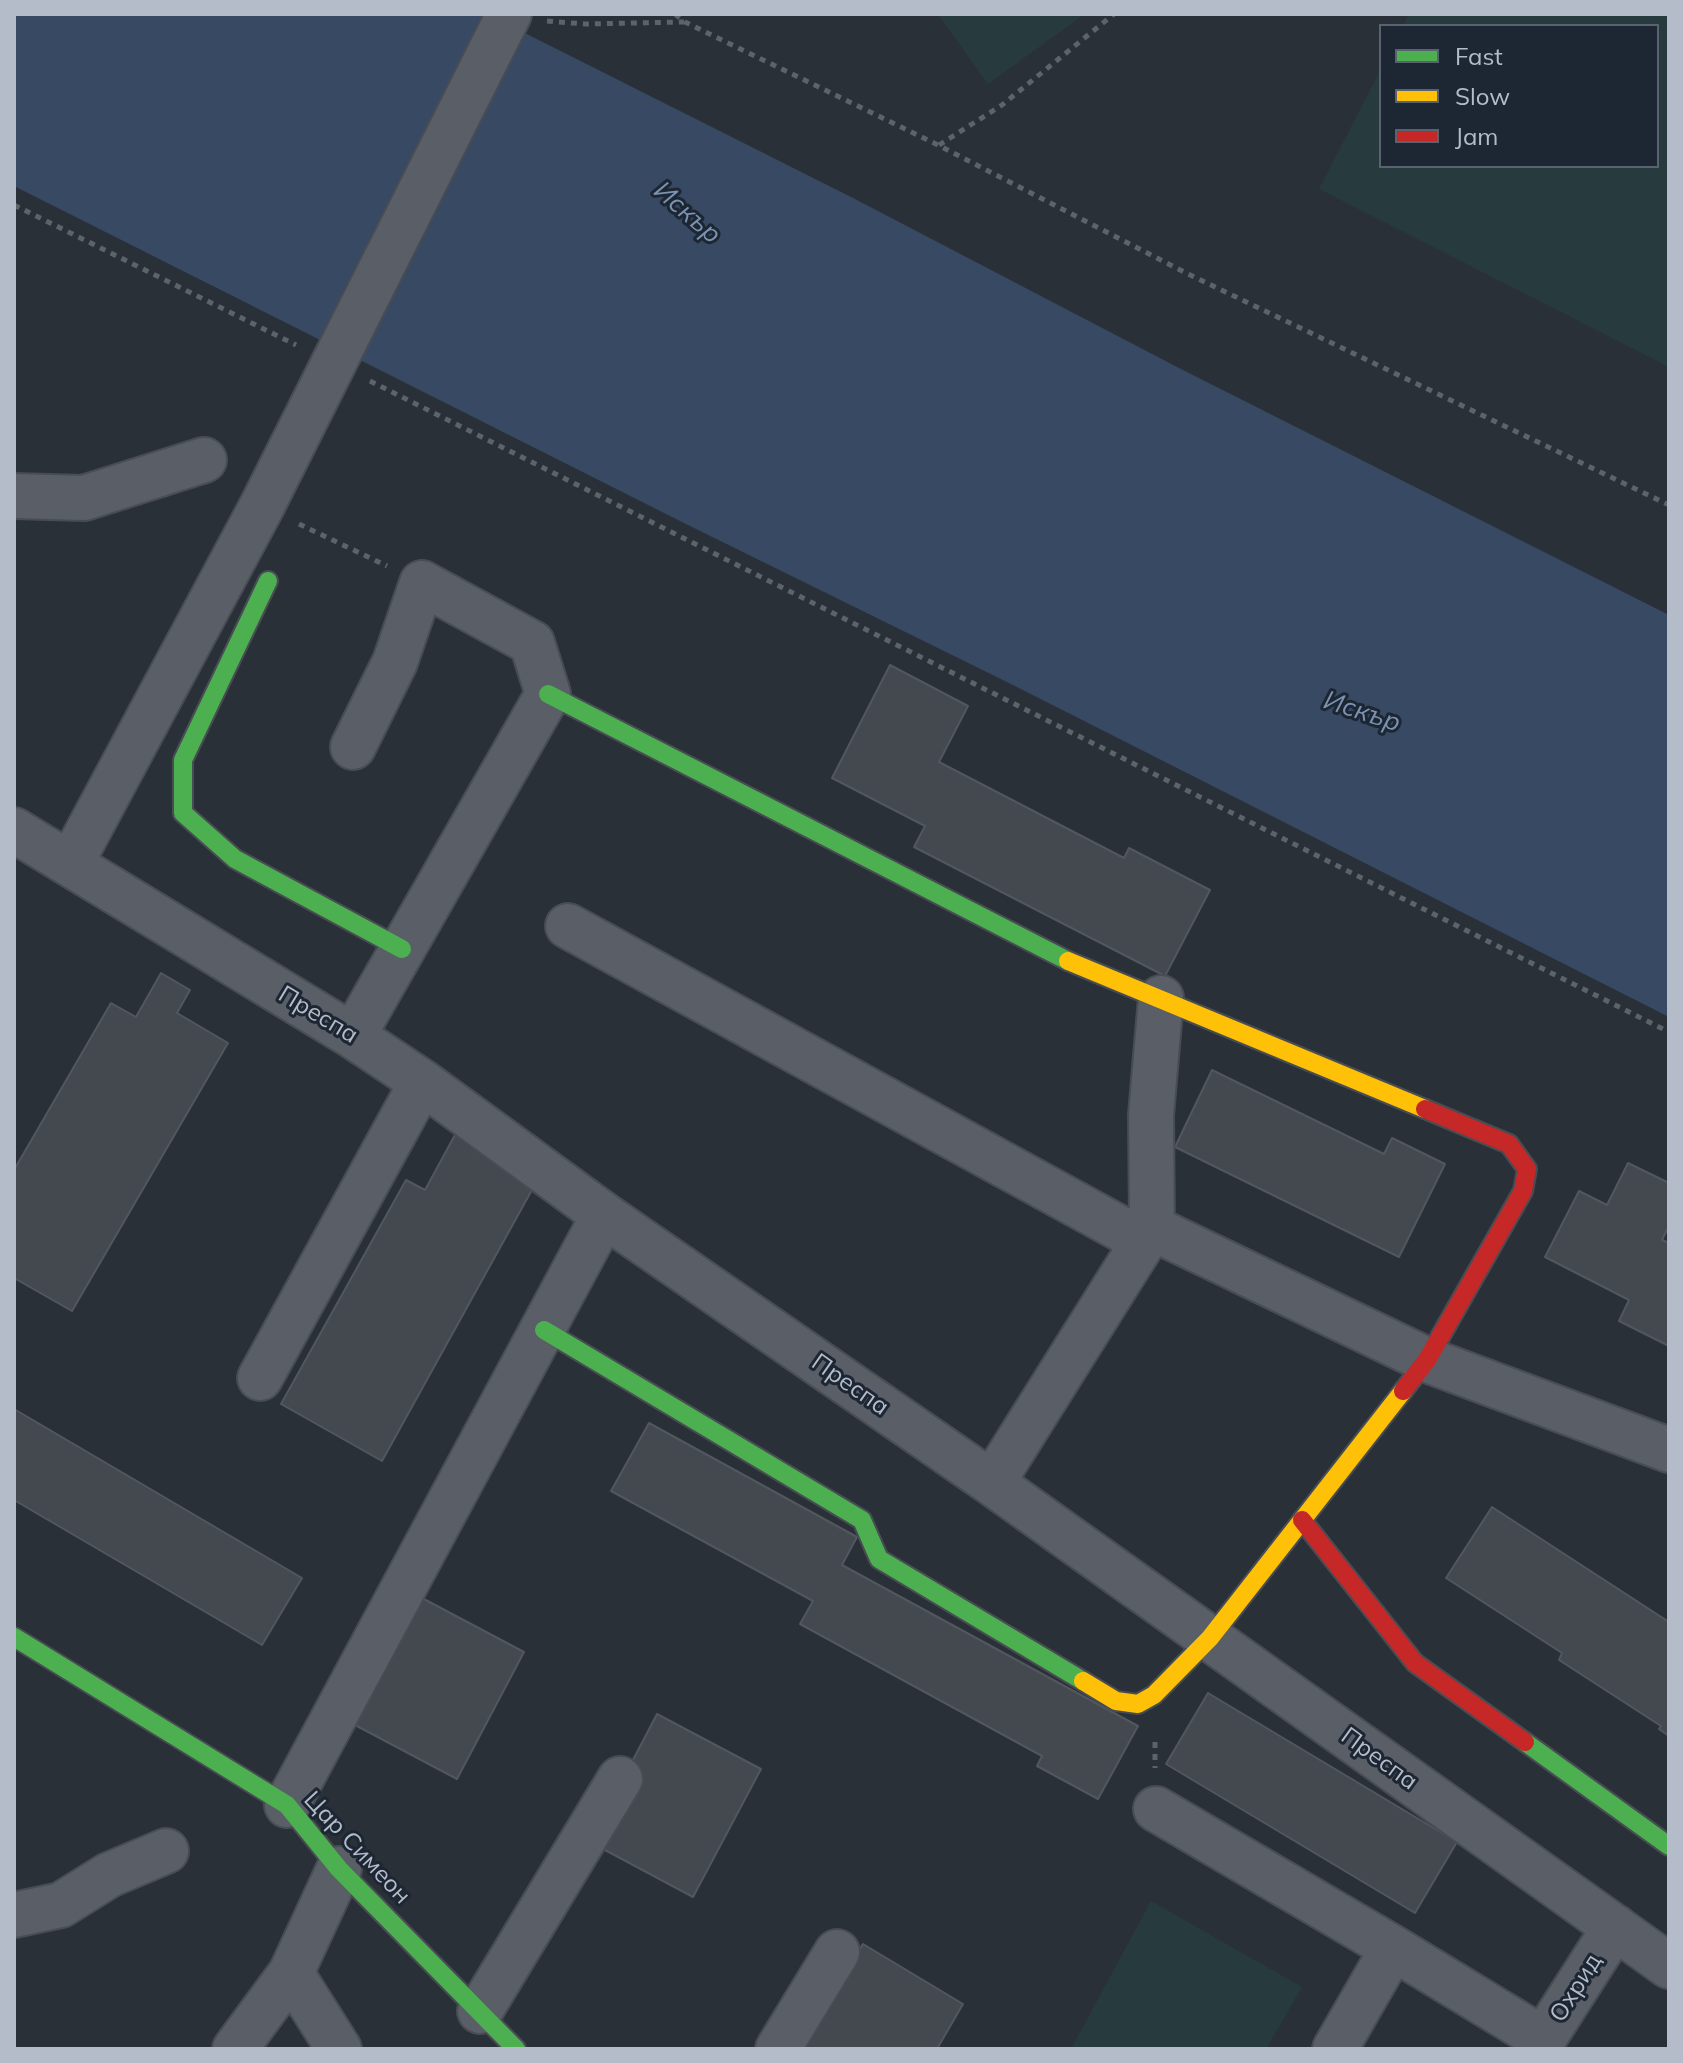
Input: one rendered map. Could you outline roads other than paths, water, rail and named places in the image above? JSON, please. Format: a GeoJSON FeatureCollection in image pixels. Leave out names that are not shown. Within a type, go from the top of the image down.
{"type":"FeatureCollection","features":[{"type":"Feature","properties":{"kind":"street"},"geometry":{"type":"LineString","coordinates":[[71,863],[262,506],[337,356],[519,19]]}},
{"type":"Feature","properties":{"kind":"street"},"geometry":{"type":"LineString","coordinates":[[14,496],[84,498],[204,460]]}},
{"type":"Feature","properties":{"kind":"street"},"geometry":{"type":"LineString","coordinates":[[268,581],[183,760],[183,813],[235,859],[402,949]]}},
{"type":"Feature","properties":{"kind":"street"},"geometry":{"type":"LineString","coordinates":[[353,747],[395,662],[422,583],[532,643],[548,694],[1056,956],[1509,1144],[1527,1169],[1523,1191],[1427,1360],[1210,1638],[1154,1695],[1138,1704],[1116,1701],[879,1559],[862,1520],[544,1330]]}},
{"type":"Feature","properties":{"kind":"street"},"geometry":{"type":"LineString","coordinates":[[353,1036],[548,694]]}},
{"type":"Feature","properties":{"kind":"street","name":"Преспа"},"geometry":{"type":"LineString","coordinates":[[14,830],[353,1036],[422,1082],[604,1215],[992,1483],[1669,1966]]}},
{"type":"Feature","properties":{"kind":"street"},"geometry":{"type":"LineString","coordinates":[[568,926],[1147,1235],[1427,1360],[1669,1450]]}},
{"type":"Feature","properties":{"kind":"street"},"geometry":{"type":"LineString","coordinates":[[992,1483],[1147,1235],[1151,1115],[1161,998]]}},
{"type":"Feature","properties":{"kind":"street"},"geometry":{"type":"LineString","coordinates":[[260,1378],[422,1082]]}},
{"type":"Feature","properties":{"kind":"street"},"geometry":{"type":"LineString","coordinates":[[287,1805],[604,1215]]}},
{"type":"Feature","properties":{"kind":"street"},"geometry":{"type":"LineString","coordinates":[[1302,1520],[1415,1663],[1669,1846]]}},
{"type":"Feature","properties":{"kind":"street","name":"Цар Симеон"},"geometry":{"type":"LineString","coordinates":[[14,1637],[287,1805],[339,1869],[516,2049]]}},
{"type":"Feature","properties":{"kind":"street"},"geometry":{"type":"LineString","coordinates":[[480,2011],[620,1779]]}},
{"type":"Feature","properties":{"kind":"street"},"geometry":{"type":"LineString","coordinates":[[1156,1809],[1393,1948],[1540,2044]]}},
{"type":"Feature","properties":{"kind":"street"},"geometry":{"type":"LineString","coordinates":[[14,1915],[61,1905],[109,1875],[166,1851]]}},
{"type":"Feature","properties":{"kind":"street"},"geometry":{"type":"LineString","coordinates":[[235,2049],[291,1973],[339,1869]]}},
{"type":"Feature","properties":{"kind":"street","name":"Охрид"},"geometry":{"type":"LineString","coordinates":[[1540,2044],[1615,1927]]}},
{"type":"Feature","properties":{"kind":"street"},"geometry":{"type":"LineString","coordinates":[[1335,2049],[1393,1948]]}},
{"type":"Feature","properties":{"kind":"street"},"geometry":{"type":"LineString","coordinates":[[778,2049],[837,1952]]}},
{"type":"Feature","properties":{"kind":"street"},"geometry":{"type":"LineString","coordinates":[[291,1973],[339,2049]]}},
{"type":"Feature","properties":{"kind":"water","name":"Искър"},"geometry":{"type":"Polygon","coordinates":[[[14,14],[487,14],[1669,615],[1669,1017],[14,186],[14,14]]]}}]}
